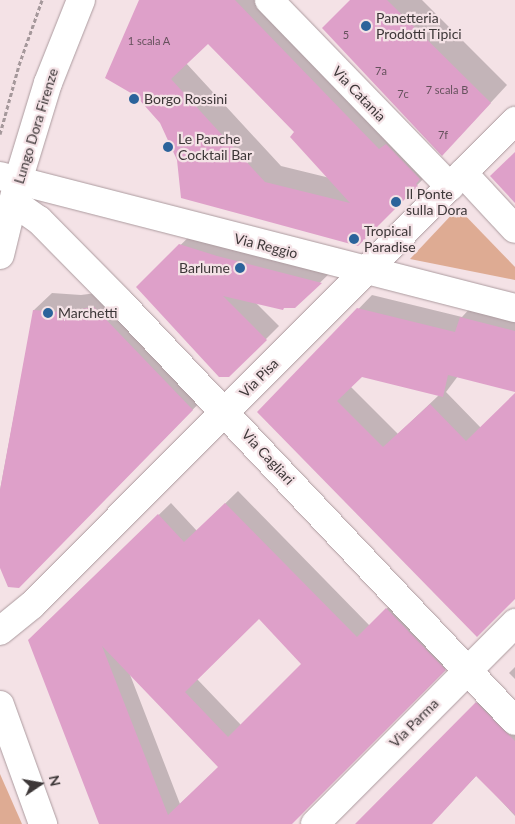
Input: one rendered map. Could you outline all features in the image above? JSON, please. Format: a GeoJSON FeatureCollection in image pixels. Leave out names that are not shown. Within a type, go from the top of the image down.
{"type":"FeatureCollection","features":[{"type":"Feature","properties":{"kind":"street","name":"Lungo Dora Firenze"},"geometry":{"type":"LineString","coordinates":[[0,255],[10,187],[81,0]]}},
{"type":"Feature","properties":{"kind":"street","name":"Via Catania"},"geometry":{"type":"LineString","coordinates":[[269,0],[457,180],[515,229]]}},
{"type":"Feature","properties":{"kind":"street","name":"Via Pisa"},"geometry":{"type":"LineString","coordinates":[[0,631],[32,605],[367,272],[515,121]]}},
{"type":"Feature","properties":{"kind":"street","name":"Via Reggio"},"geometry":{"type":"LineString","coordinates":[[10,187],[515,308]]}},
{"type":"Feature","properties":{"kind":"street","name":"Via Cagliari"},"geometry":{"type":"LineString","coordinates":[[10,187],[225,412],[515,721]]}},
{"type":"Feature","properties":{"kind":"street","name":"Via Parma"},"geometry":{"type":"LineString","coordinates":[[315,824],[466,670],[515,623]]}},
{"type":"Feature","properties":{"kind":"street"},"geometry":{"type":"LineString","coordinates":[[0,705],[43,824]]}},
{"type":"Feature","properties":{"kind":"path"},"geometry":{"type":"LineString","coordinates":[[0,134],[19,65],[42,0]]}},
{"type":"Feature","properties":{"kind":"shaded area"},"geometry":{"type":"Polygon","coordinates":[[[458,208],[515,267],[515,280],[410,259],[458,208]]]}},
{"type":"Feature","properties":{"kind":"shaded area"},"geometry":{"type":"Polygon","coordinates":[[[0,774],[22,824],[0,824],[0,774]]]}},
{"type":"Feature","properties":{"kind":"building"},"geometry":{"type":"Polygon","coordinates":[[[139,0],[235,0],[379,149],[386,144],[420,179],[416,184],[418,186],[358,246],[181,198],[177,160],[160,123],[136,96],[105,78],[139,0]],[[208,44],[171,79],[265,182],[350,203],[290,137],[294,132],[208,44]]]}},
{"type":"Feature","properties":{"kind":"building"},"geometry":{"type":"Polygon","coordinates":[[[350,0],[387,0],[491,103],[442,156],[322,28],[350,0]]]}},
{"type":"Feature","properties":{"kind":"building"},"geometry":{"type":"Polygon","coordinates":[[[515,152],[515,203],[490,176],[515,152]]]}},
{"type":"Feature","properties":{"kind":"building"},"geometry":{"type":"Polygon","coordinates":[[[179,244],[217,256],[322,283],[295,308],[284,308],[283,310],[223,296],[267,340],[229,377],[219,377],[136,287],[179,244]]]}},
{"type":"Feature","properties":{"kind":"building"},"geometry":{"type":"Polygon","coordinates":[[[94,307],[193,410],[19,588],[8,587],[0,568],[0,490],[33,310],[63,312],[94,307]]]}},
{"type":"Feature","properties":{"kind":"building"},"geometry":{"type":"Polygon","coordinates":[[[357,308],[455,332],[460,317],[515,331],[515,392],[448,375],[443,397],[362,377],[337,401],[383,447],[430,404],[466,441],[515,393],[515,599],[477,637],[257,412],[357,308]]]}},
{"type":"Feature","properties":{"kind":"building"},"geometry":{"type":"Polygon","coordinates":[[[225,503],[357,637],[386,608],[446,670],[292,824],[99,824],[28,640],[158,514],[184,542],[225,503]],[[259,619],[185,692],[228,737],[301,664],[259,619]],[[102,646],[168,815],[218,767],[102,646]]]}},
{"type":"Feature","properties":{"kind":"building"},"geometry":{"type":"Polygon","coordinates":[[[476,702],[515,741],[515,815],[476,776],[432,824],[355,824],[476,702]]]}},
{"type":"Feature","properties":{"kind":"place","name":"Panetteria Prodotti Tipici"},"geometry":{"type":"Point","coordinates":[366,26]}},
{"type":"Feature","properties":{"kind":"place","name":"Borgo Rossini"},"geometry":{"type":"Point","coordinates":[134,99]}},
{"type":"Feature","properties":{"kind":"place","name":"Le Panche Cocktail Bar"},"geometry":{"type":"Point","coordinates":[168,147]}},
{"type":"Feature","properties":{"kind":"place","name":"Il Ponte sulla Dora"},"geometry":{"type":"Point","coordinates":[396,202]}},
{"type":"Feature","properties":{"kind":"place","name":"Tropical Paradise"},"geometry":{"type":"Point","coordinates":[354,239]}},
{"type":"Feature","properties":{"kind":"place","name":"Barlume"},"geometry":{"type":"Point","coordinates":[240,268]}},
{"type":"Feature","properties":{"kind":"place","name":"Marchetti"},"geometry":{"type":"Point","coordinates":[48,313]}}]}
